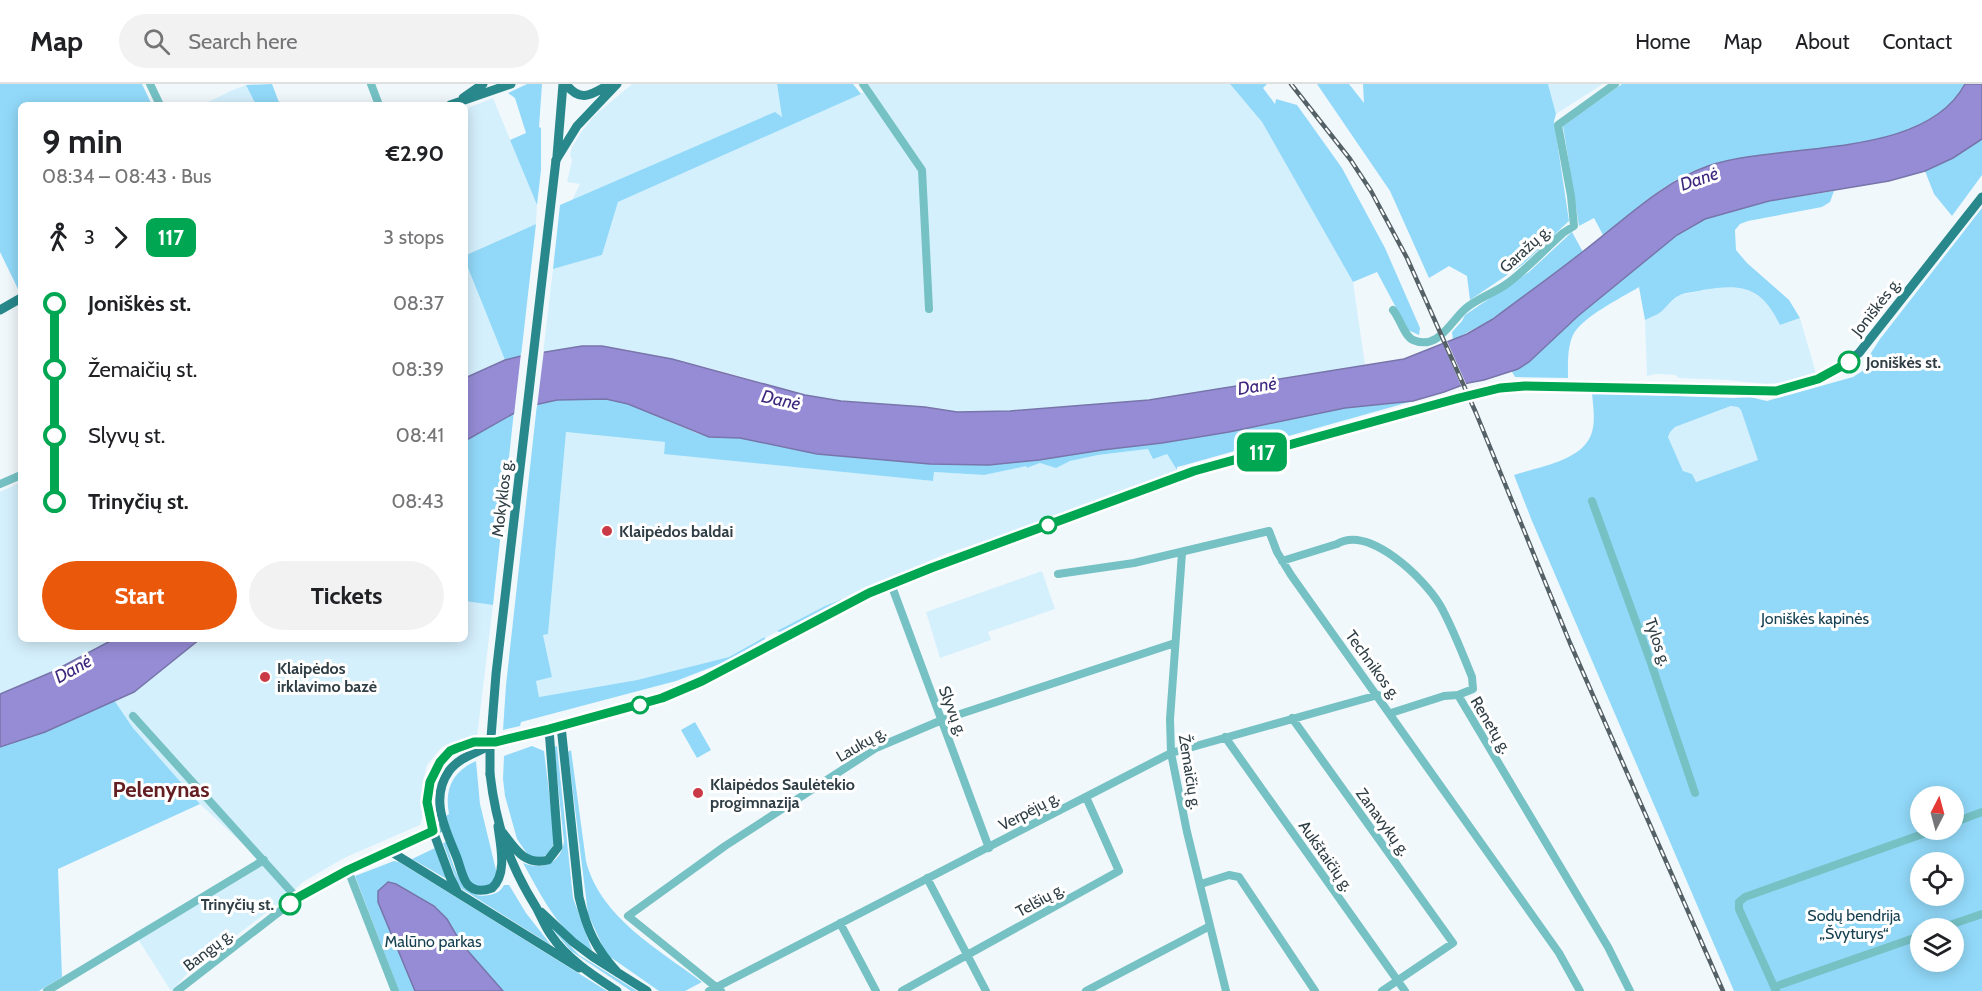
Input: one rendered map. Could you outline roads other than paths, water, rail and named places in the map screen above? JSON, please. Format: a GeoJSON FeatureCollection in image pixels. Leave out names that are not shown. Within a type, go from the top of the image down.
{"type":"FeatureCollection","features":[{"type":"Feature","properties":{"kind":"main road"},"geometry":{"type":"LineString","coordinates":[[456,102],[483,84]]}},
{"type":"Feature","properties":{"kind":"main road"},"geometry":{"type":"LineString","coordinates":[[457,102],[511,84]]}},
{"type":"Feature","properties":{"kind":"main road"},"geometry":{"type":"LineString","coordinates":[[564,84],[579,95],[589,95],[610,84]]}},
{"type":"Feature","properties":{"kind":"main road","name":"Mokyklos g."},"geometry":{"type":"LineString","coordinates":[[564,84],[496,674],[490,774],[498,826],[513,864],[551,936],[567,953],[617,991]]}},
{"type":"Feature","properties":{"kind":"main road"},"geometry":{"type":"LineString","coordinates":[[556,159],[577,126],[617,84]]}},
{"type":"Feature","properties":{"kind":"main road","name":"Joniškės g."},"geometry":{"type":"LineString","coordinates":[[458,893],[433,831],[427,793],[434,772],[450,751],[464,745],[495,742],[647,703],[684,689],[891,584],[1194,471],[1486,391],[1525,386],[1776,391],[1818,379],[1842,366],[1859,353],[1982,198]]}},
{"type":"Feature","properties":{"kind":"main road"},"geometry":{"type":"LineString","coordinates":[[0,310],[18,300]]}},
{"type":"Feature","properties":{"kind":"main road"},"geometry":{"type":"LineString","coordinates":[[561,726],[579,897],[584,919],[601,955],[618,973]]}},
{"type":"Feature","properties":{"kind":"main road"},"geometry":{"type":"LineString","coordinates":[[498,826],[519,854],[528,860],[536,862],[548,860],[556,852],[559,842],[549,729]]}},
{"type":"Feature","properties":{"kind":"main road","name":"Joniškės g."},"geometry":{"type":"LineString","coordinates":[[495,742],[483,750],[466,756],[450,770],[444,779],[439,797],[439,806],[445,826],[466,883],[478,890],[492,888],[500,879],[498,826]]}},
{"type":"Feature","properties":{"kind":"main road"},"geometry":{"type":"LineString","coordinates":[[390,851],[556,955],[596,977]]}},
{"type":"Feature","properties":{"kind":"main road","name":"Mokyklos g."},"geometry":{"type":"LineString","coordinates":[[536,908],[573,942],[647,991]]}},
{"type":"Feature","properties":{"kind":"street"},"geometry":{"type":"LineString","coordinates":[[150,84],[159,102]]}},
{"type":"Feature","properties":{"kind":"street"},"geometry":{"type":"LineString","coordinates":[[371,84],[378,102]]}},
{"type":"Feature","properties":{"kind":"street"},"geometry":{"type":"LineString","coordinates":[[863,84],[922,170],[928,309]]}},
{"type":"Feature","properties":{"kind":"street","name":"Garažų g."},"geometry":{"type":"LineString","coordinates":[[1393,310],[1409,337],[1423,342],[1435,339],[1448,331],[1465,309],[1508,284],[1563,233],[1574,226],[1558,125],[1615,84]]}},
{"type":"Feature","properties":{"kind":"street"},"geometry":{"type":"LineString","coordinates":[[0,484],[18,476]]}},
{"type":"Feature","properties":{"kind":"street","name":"Tylos g."},"geometry":{"type":"LineString","coordinates":[[1592,501],[1695,793]]}},
{"type":"Feature","properties":{"kind":"street","name":"Technikos g."},"geometry":{"type":"LineString","coordinates":[[1058,574],[1134,563],[1269,531],[1282,561],[1560,953],[1580,991]]}},
{"type":"Feature","properties":{"kind":"street","name":"Renetų g."},"geometry":{"type":"LineString","coordinates":[[1282,561],[1352,539],[1371,543],[1408,569],[1439,603],[1472,677],[1473,689],[1458,695],[1608,947],[1630,991]]}},
{"type":"Feature","properties":{"kind":"street","name":"Žemaičių g."},"geometry":{"type":"LineString","coordinates":[[1182,553],[1170,719],[1171,753],[1186,832],[1201,884],[1226,991]]}},
{"type":"Feature","properties":{"kind":"street","name":"Slyvų g."},"geometry":{"type":"LineString","coordinates":[[891,584],[989,848]]}},
{"type":"Feature","properties":{"kind":"street","name":"Laukų g."},"geometry":{"type":"LineString","coordinates":[[715,990],[628,916],[725,846],[876,748],[942,720],[1175,643]]}},
{"type":"Feature","properties":{"kind":"street","name":"Verpėjų g."},"geometry":{"type":"LineString","coordinates":[[715,990],[840,923],[1171,753],[1378,695]]}},
{"type":"Feature","properties":{"kind":"street"},"geometry":{"type":"LineString","coordinates":[[1391,713],[1444,696],[1458,695]]}},
{"type":"Feature","properties":{"kind":"street"},"geometry":{"type":"LineString","coordinates":[[133,716],[297,898]]}},
{"type":"Feature","properties":{"kind":"street","name":"Zanavykų g."},"geometry":{"type":"LineString","coordinates":[[1292,718],[1453,943],[1398,980]]}},
{"type":"Feature","properties":{"kind":"street","name":"Aukštaičių g."},"geometry":{"type":"LineString","coordinates":[[1225,737],[1406,991]]}},
{"type":"Feature","properties":{"kind":"street","name":"Telšių g."},"geometry":{"type":"LineString","coordinates":[[902,991],[1119,871],[1086,796]]}},
{"type":"Feature","properties":{"kind":"street"},"geometry":{"type":"LineString","coordinates":[[1964,819],[1982,812]]}},
{"type":"Feature","properties":{"kind":"street","name":"Bangų g."},"geometry":{"type":"LineString","coordinates":[[177,991],[297,898],[348,870],[445,826]]}},
{"type":"Feature","properties":{"kind":"street"},"geometry":{"type":"LineString","coordinates":[[1910,839],[1745,897],[1740,902],[1739,909],[1775,989],[1910,940]]}},
{"type":"Feature","properties":{"kind":"street"},"geometry":{"type":"LineString","coordinates":[[47,991],[264,860]]}},
{"type":"Feature","properties":{"kind":"street"},"geometry":{"type":"LineString","coordinates":[[348,870],[395,991]]}},
{"type":"Feature","properties":{"kind":"street"},"geometry":{"type":"LineString","coordinates":[[1201,884],[1230,875],[1239,877],[1315,991]]}},
{"type":"Feature","properties":{"kind":"street"},"geometry":{"type":"LineString","coordinates":[[927,878],[986,991]]}},
{"type":"Feature","properties":{"kind":"street"},"geometry":{"type":"LineString","coordinates":[[1964,920],[1982,914]]}},
{"type":"Feature","properties":{"kind":"street"},"geometry":{"type":"LineString","coordinates":[[840,923],[876,991]]}},
{"type":"Feature","properties":{"kind":"street"},"geometry":{"type":"LineString","coordinates":[[1086,991],[1210,926]]}},
{"type":"Feature","properties":{"kind":"street"},"geometry":{"type":"LineString","coordinates":[[1382,991],[1398,980]]}},
{"type":"Feature","properties":{"kind":"water","name":"Danė"},"geometry":{"type":"Polygon","coordinates":[[[1965,84],[1982,84],[1982,139],[1953,158],[1925,171],[1889,181],[1769,201],[1705,219],[1677,235],[1578,316],[1529,362],[1518,369],[1413,401],[1345,408],[1162,443],[989,465],[930,464],[817,454],[740,438],[709,437],[628,404],[606,399],[557,400],[525,407],[468,439],[468,377],[505,360],[582,346],[602,346],[672,359],[805,395],[841,401],[925,407],[957,412],[1010,411],[1149,400],[1404,359],[1467,334],[1493,319],[1657,193],[1690,173],[1738,158],[1885,137],[1918,126],[1945,109],[1965,84]]]}},
{"type":"Feature","properties":{"kind":"water","name":"Danė"},"geometry":{"type":"Polygon","coordinates":[[[108,642],[196,642],[134,692],[45,732],[0,747],[0,694],[52,672],[108,642]]]}},
{"type":"Feature","properties":{"kind":"water"},"geometry":{"type":"Polygon","coordinates":[[[388,882],[396,884],[434,906],[447,919],[461,943],[503,991],[415,991],[378,902],[378,891],[388,882]]]}},
{"type":"Feature","properties":{"kind":"railway"},"geometry":{"type":"LineString","coordinates":[[1291,84],[1350,159],[1371,191],[1407,258],[1476,413],[1570,643],[1723,991]]}},
{"type":"Feature","properties":{"kind":"place","name":"Joniškės st."},"geometry":{"type":"Point","coordinates":[1849,362]}},
{"type":"Feature","properties":{"kind":"place","name":"Klaipėdos baldai"},"geometry":{"type":"Point","coordinates":[607,531]}},
{"type":"Feature","properties":{"kind":"place","name":"Klaipėdos irklavimo bazė"},"geometry":{"type":"Point","coordinates":[265,677]}},
{"type":"Feature","properties":{"kind":"place","name":"Klaipėdos Saulėtekio progimnazija"},"geometry":{"type":"Point","coordinates":[698,793]}},
{"type":"Feature","properties":{"kind":"place","name":"Trinyčių st."},"geometry":{"type":"Point","coordinates":[290,904]}},
{"type":"Feature","properties":{"kind":"district","name":"Pelenynas"},"geometry":{"type":"Point","coordinates":[161,789]}},
{"type":"Feature","properties":{"kind":"park label","name":"Joniškės kapinės"},"geometry":{"type":"Point","coordinates":[1815,618]}},
{"type":"Feature","properties":{"kind":"park label","name":"Sodų bendrija „Švyturys“"},"geometry":{"type":"Point","coordinates":[1854,924]}},
{"type":"Feature","properties":{"kind":"park label","name":"Malūno parkas"},"geometry":{"type":"Point","coordinates":[433,941]}}]}
